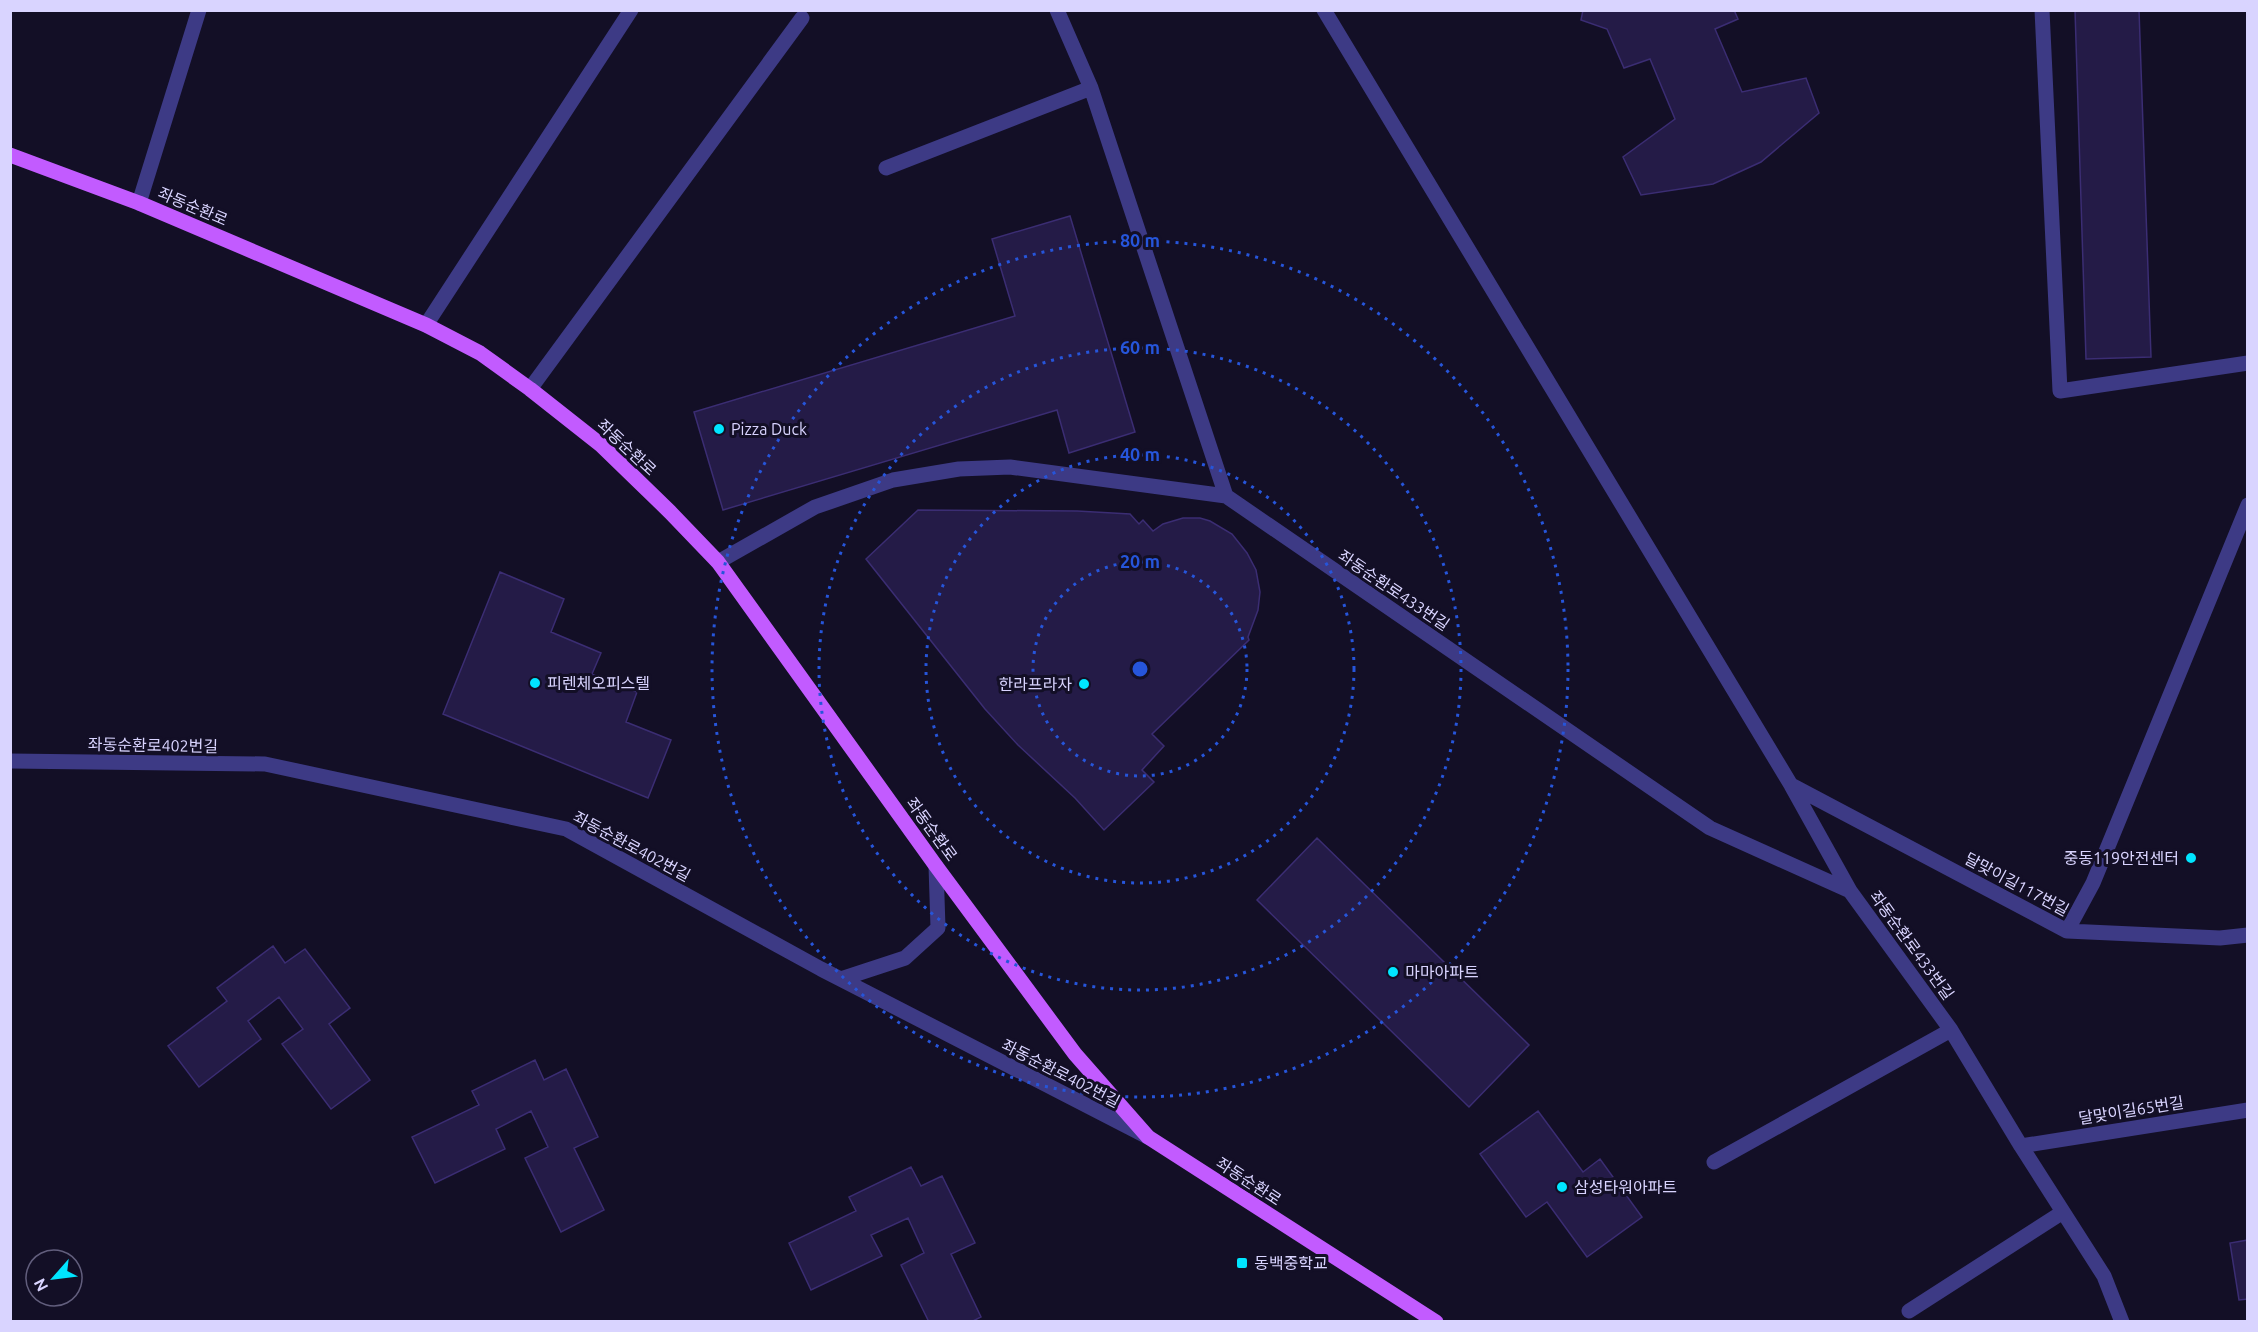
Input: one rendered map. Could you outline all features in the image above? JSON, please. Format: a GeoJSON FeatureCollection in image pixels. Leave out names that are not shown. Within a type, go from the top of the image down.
{"type":"FeatureCollection","features":[{"type":"Feature","properties":{"kind":"main road","name":"좌동순환로"},"geometry":{"type":"LineString","coordinates":[[10,155],[139,203],[426,325],[480,353],[601,445],[718,562],[936,866],[1075,1054],[1148,1137],[1436,1321]]}},
{"type":"Feature","properties":{"kind":"street"},"geometry":{"type":"LineString","coordinates":[[139,203],[199,10]]}},
{"type":"Feature","properties":{"kind":"street"},"geometry":{"type":"LineString","coordinates":[[426,325],[631,10]]}},
{"type":"Feature","properties":{"kind":"street"},"geometry":{"type":"LineString","coordinates":[[1057,10],[1091,88],[1226,496]]}},
{"type":"Feature","properties":{"kind":"street"},"geometry":{"type":"LineString","coordinates":[[1324,10],[1791,785],[1850,891]]}},
{"type":"Feature","properties":{"kind":"street"},"geometry":{"type":"LineString","coordinates":[[2042,10],[2060,391],[2247,363]]}},
{"type":"Feature","properties":{"kind":"street"},"geometry":{"type":"LineString","coordinates":[[530,389],[802,18]]}},
{"type":"Feature","properties":{"kind":"street"},"geometry":{"type":"LineString","coordinates":[[886,168],[1091,88]]}},
{"type":"Feature","properties":{"kind":"street","name":"좌동순환로433번길"},"geometry":{"type":"LineString","coordinates":[[718,562],[815,507],[893,480],[959,469],[1010,467],[1226,496],[1710,828],[1850,891],[1951,1030],[2021,1146],[2104,1276],[2122,1322]]}},
{"type":"Feature","properties":{"kind":"street"},"geometry":{"type":"LineString","coordinates":[[2067,931],[2093,883],[2247,505]]}},
{"type":"Feature","properties":{"kind":"street","name":"좌동순환로402번길"},"geometry":{"type":"LineString","coordinates":[[10,761],[265,764],[566,829],[841,979],[1148,1137]]}},
{"type":"Feature","properties":{"kind":"street","name":"달맞이길117번길"},"geometry":{"type":"LineString","coordinates":[[1791,785],[2067,931],[2220,938],[2247,935]]}},
{"type":"Feature","properties":{"kind":"street"},"geometry":{"type":"LineString","coordinates":[[841,979],[905,958],[938,928],[936,866]]}},
{"type":"Feature","properties":{"kind":"street"},"geometry":{"type":"LineString","coordinates":[[1714,1162],[1951,1030]]}},
{"type":"Feature","properties":{"kind":"street","name":"달맞이길65번길"},"geometry":{"type":"LineString","coordinates":[[2021,1146],[2247,1110]]}},
{"type":"Feature","properties":{"kind":"street"},"geometry":{"type":"LineString","coordinates":[[1909,1311],[2063,1212]]}},
{"type":"Feature","properties":{"kind":"building"},"geometry":{"type":"Polygon","coordinates":[[[1583,10],[1734,10],[1738,19],[1715,29],[1742,92],[1806,78],[1819,113],[1761,162],[1713,184],[1641,195],[1623,157],[1675,119],[1650,59],[1624,68],[1607,29],[1581,20],[1583,10]]]}},
{"type":"Feature","properties":{"kind":"building"},"geometry":{"type":"Polygon","coordinates":[[[2075,10],[2139,10],[2151,357],[2086,359],[2075,10]]]}},
{"type":"Feature","properties":{"kind":"building"},"geometry":{"type":"Polygon","coordinates":[[[1070,216],[1135,432],[1069,453],[1057,410],[723,510],[694,412],[1015,316],[992,239],[1070,216]]]}},
{"type":"Feature","properties":{"kind":"building","name":"한라프라자"},"geometry":{"type":"Polygon","coordinates":[[[918,510],[1077,511],[1130,514],[1139,524],[1143,520],[1153,531],[1163,524],[1183,518],[1200,518],[1232,534],[1247,553],[1256,570],[1260,592],[1258,610],[1248,637],[1249,640],[1152,734],[1164,746],[1142,770],[1154,782],[1104,830],[985,709],[866,559],[918,510]]]}},
{"type":"Feature","properties":{"kind":"building","name":"피렌체오피스텔"},"geometry":{"type":"Polygon","coordinates":[[[500,572],[564,599],[551,632],[601,653],[592,674],[637,692],[626,722],[671,740],[648,798],[443,714],[500,572]]]}},
{"type":"Feature","properties":{"kind":"building","name":"마마아파트"},"geometry":{"type":"Polygon","coordinates":[[[1317,838],[1529,1045],[1469,1107],[1257,900],[1317,838]]]}},
{"type":"Feature","properties":{"kind":"building"},"geometry":{"type":"Polygon","coordinates":[[[273,946],[285,963],[305,949],[350,1008],[329,1024],[370,1080],[331,1109],[282,1044],[303,1029],[279,997],[248,1021],[261,1039],[199,1087],[168,1046],[227,1001],[217,988],[273,946]]]}},
{"type":"Feature","properties":{"kind":"building"},"geometry":{"type":"Polygon","coordinates":[[[535,1060],[544,1080],[566,1069],[598,1137],[574,1148],[604,1210],[561,1232],[525,1158],[548,1147],[531,1111],[496,1129],[505,1149],[435,1183],[412,1137],[479,1105],[472,1091],[535,1060]]]}},
{"type":"Feature","properties":{"kind":"building","name":"삼성타워아파트"},"geometry":{"type":"Polygon","coordinates":[[[1538,1111],[1583,1172],[1600,1159],[1642,1217],[1587,1257],[1547,1202],[1526,1217],[1480,1154],[1538,1111]]]}},
{"type":"Feature","properties":{"kind":"building"},"geometry":{"type":"Polygon","coordinates":[[[911,1167],[921,1186],[942,1176],[975,1243],[951,1254],[981,1317],[971,1322],[929,1322],[901,1265],[924,1253],[908,1218],[871,1235],[882,1256],[811,1290],[789,1243],[856,1211],[849,1197],[911,1167]]]}},
{"type":"Feature","properties":{"kind":"building"},"geometry":{"type":"Polygon","coordinates":[[[2248,1240],[2248,1299],[2239,1300],[2230,1243],[2248,1240]]]}},
{"type":"Feature","properties":{"kind":"place","name":"Pizza Duck"},"geometry":{"type":"Point","coordinates":[719,429]}},
{"type":"Feature","properties":{"kind":"place","name":"피렌체오피스텔"},"geometry":{"type":"Point","coordinates":[535,683]}},
{"type":"Feature","properties":{"kind":"place","name":"한라프라자"},"geometry":{"type":"Point","coordinates":[1084,684]}},
{"type":"Feature","properties":{"kind":"place","name":"중동119안전센터"},"geometry":{"type":"Point","coordinates":[2191,858]}},
{"type":"Feature","properties":{"kind":"place","name":"마마아파트"},"geometry":{"type":"Point","coordinates":[1393,972]}},
{"type":"Feature","properties":{"kind":"place","name":"삼성타워아파트"},"geometry":{"type":"Point","coordinates":[1562,1187]}},
{"type":"Feature","properties":{"kind":"place","name":"동백중학교"},"geometry":{"type":"Point","coordinates":[1242,1263]}}]}
